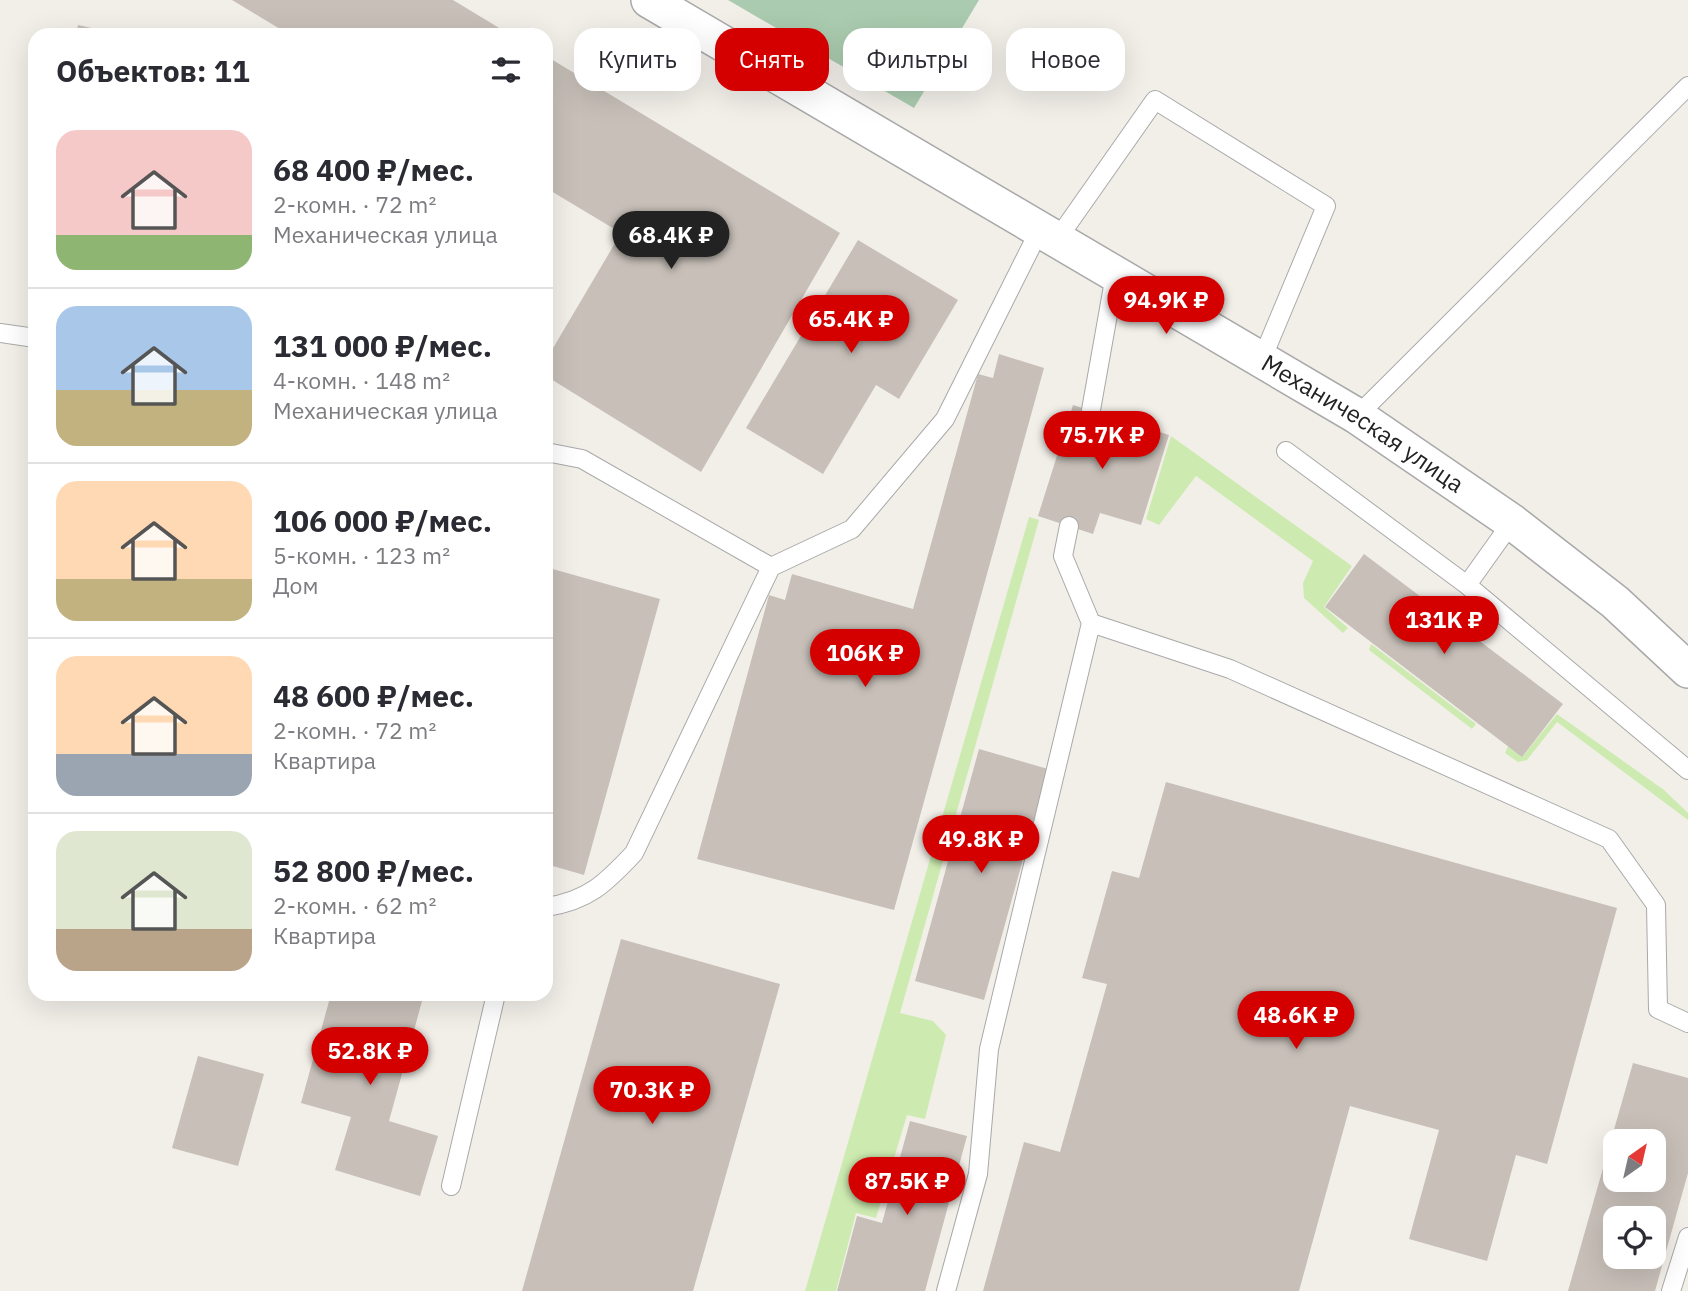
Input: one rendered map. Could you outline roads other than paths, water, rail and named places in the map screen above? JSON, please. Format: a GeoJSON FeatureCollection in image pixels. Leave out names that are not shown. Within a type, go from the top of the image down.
{"type":"FeatureCollection","features":[{"type":"Feature","properties":{"kind":"street","name":"Механическая улица"},"geometry":{"type":"LineString","coordinates":[[649,0],[1357,416],[1512,522],[1615,602],[1688,670]]}},
{"type":"Feature","properties":{"kind":"lane"},"geometry":{"type":"LineString","coordinates":[[1357,416],[1688,86]]}},
{"type":"Feature","properties":{"kind":"lane"},"geometry":{"type":"LineString","coordinates":[[553,905],[570,903],[603,886],[634,853],[771,567],[852,529],[945,419],[1048,236],[1155,100],[1326,206],[1262,359]]}},
{"type":"Feature","properties":{"kind":"lane"},"geometry":{"type":"LineString","coordinates":[[1091,410],[1115,275]]}},
{"type":"Feature","properties":{"kind":"lane"},"geometry":{"type":"LineString","coordinates":[[0,333],[28,337]]}},
{"type":"Feature","properties":{"kind":"lane"},"geometry":{"type":"LineString","coordinates":[[1286,451],[1467,585],[1688,770]]}},
{"type":"Feature","properties":{"kind":"lane"},"geometry":{"type":"LineString","coordinates":[[553,453],[582,459],[771,567]]}},
{"type":"Feature","properties":{"kind":"lane"},"geometry":{"type":"LineString","coordinates":[[1467,585],[1512,522]]}},
{"type":"Feature","properties":{"kind":"lane"},"geometry":{"type":"LineString","coordinates":[[946,1291],[978,1174],[989,1049],[1091,623],[1063,556],[1069,526]]}},
{"type":"Feature","properties":{"kind":"lane"},"geometry":{"type":"LineString","coordinates":[[1091,623],[1230,669],[1609,839],[1656,905],[1658,1009],[1688,1023]]}},
{"type":"Feature","properties":{"kind":"lane"},"geometry":{"type":"LineString","coordinates":[[450,1186],[494,1001]]}},
{"type":"Feature","properties":{"kind":"lane"},"geometry":{"type":"LineString","coordinates":[[1671,1291],[1688,1237]]}}]}
